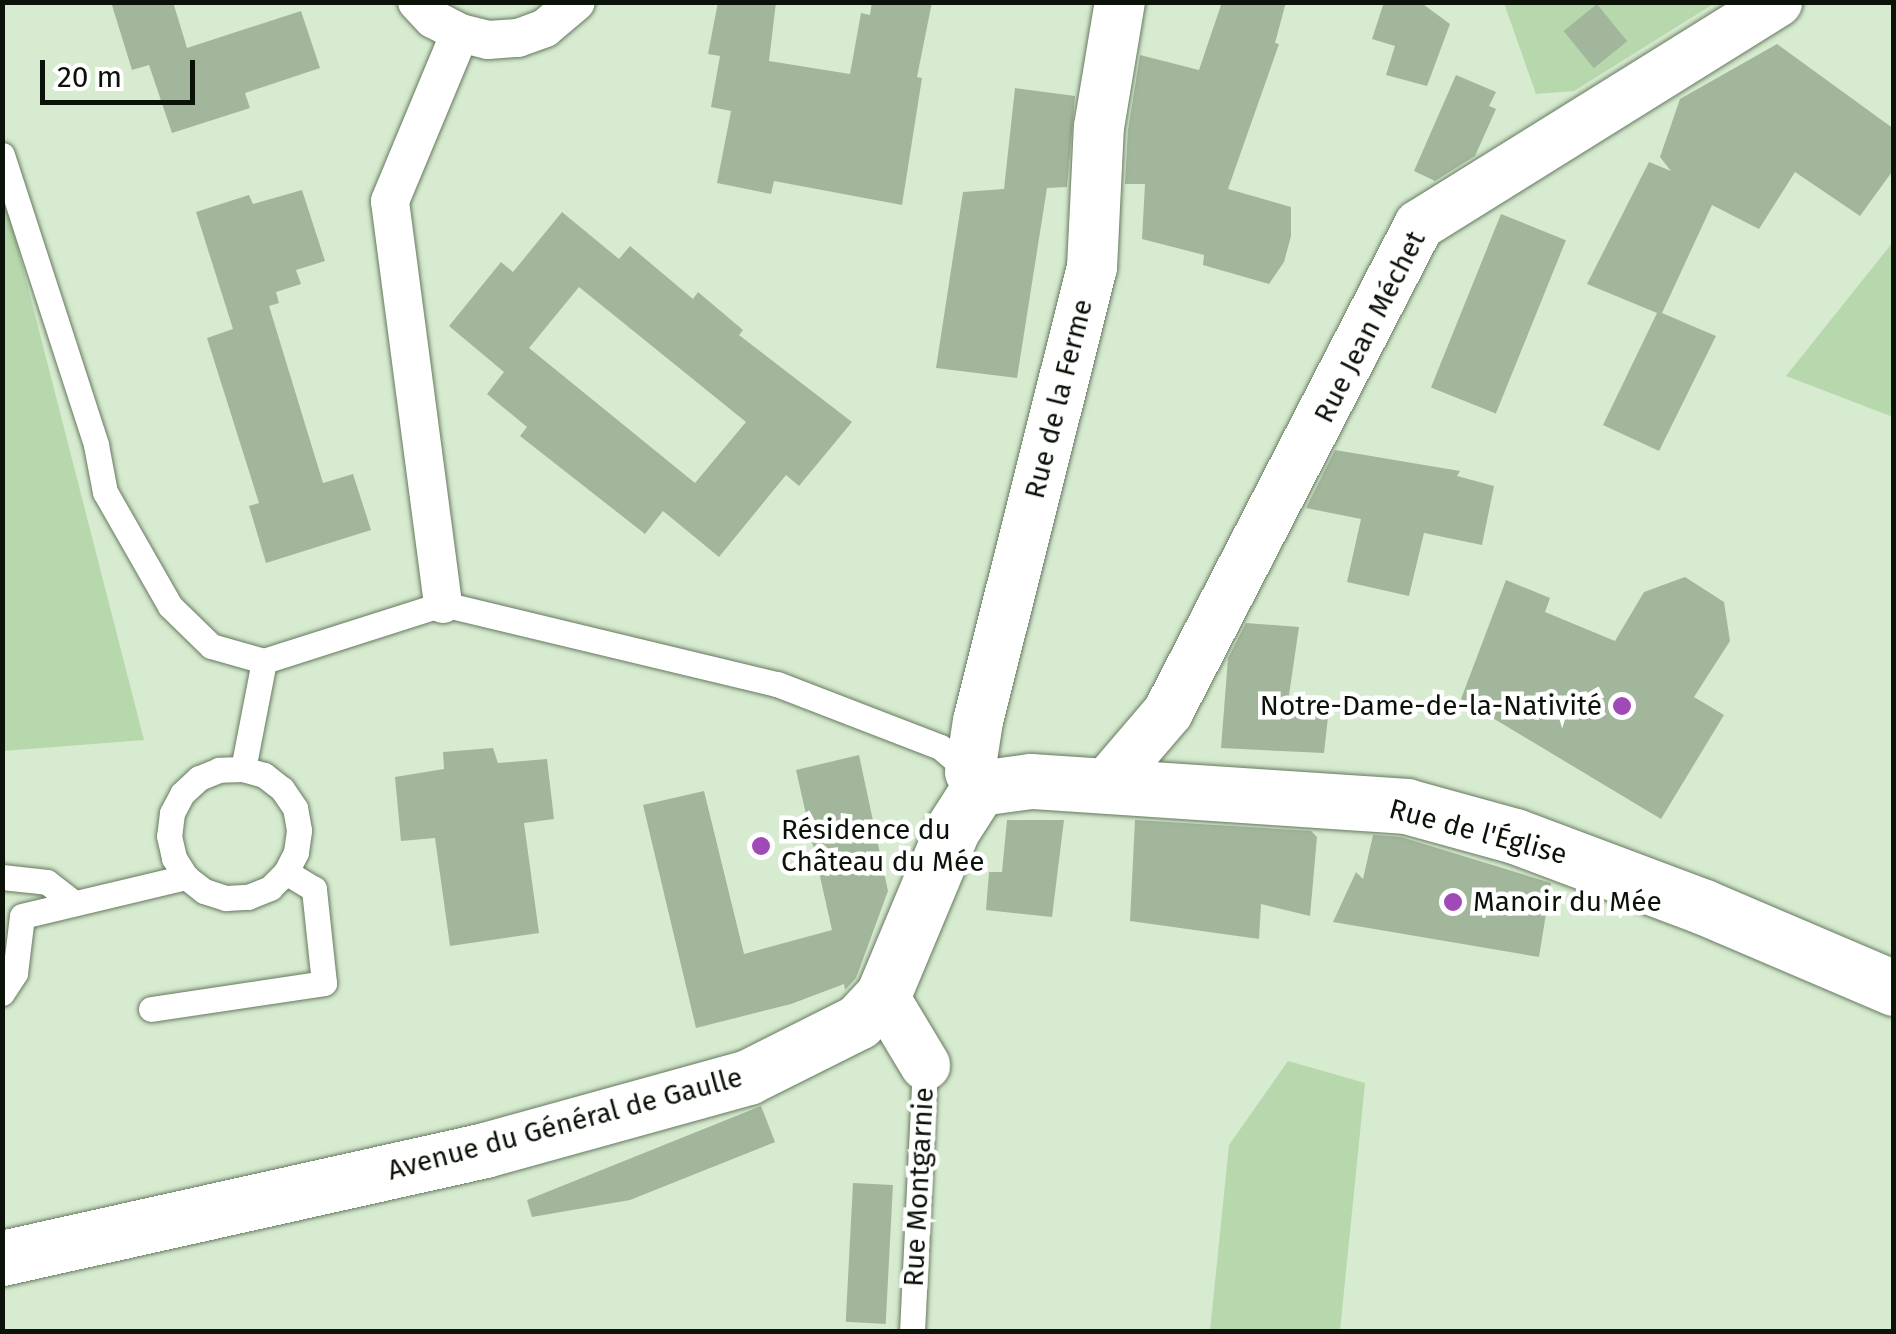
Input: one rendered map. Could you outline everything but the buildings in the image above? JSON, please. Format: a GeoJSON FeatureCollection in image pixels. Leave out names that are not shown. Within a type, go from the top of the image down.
{"type":"FeatureCollection","features":[{"type":"Feature","properties":{"kind":"street"},"geometry":{"type":"LineString","coordinates":[[417,2],[434,19],[460,33],[488,40],[518,38],[546,28],[576,2]]}},
{"type":"Feature","properties":{"kind":"street","name":"Rue de la Ferme"},"geometry":{"type":"LineString","coordinates":[[974,780],[978,721],[1092,268],[1098,127],[1120,2]]}},
{"type":"Feature","properties":{"kind":"street","name":"Rue Jean Méchet"},"geometry":{"type":"LineString","coordinates":[[1104,787],[1168,712],[1419,225],[1777,2]]}},
{"type":"Feature","properties":{"kind":"street"},"geometry":{"type":"LineString","coordinates":[[443,604],[390,201],[460,33]]}},
{"type":"Feature","properties":{"kind":"street","name":"Rue de l'Église"},"geometry":{"type":"LineString","coordinates":[[974,780],[1406,806],[1515,836],[1704,907],[1894,988]]}},
{"type":"Feature","properties":{"kind":"street","name":"Avenue du Général de Gaulle"},"geometry":{"type":"LineString","coordinates":[[2,1258],[485,1150],[748,1077],[858,1022],[883,994],[974,780]]}},
{"type":"Feature","properties":{"kind":"street","name":"Rue Montgarnie"},"geometry":{"type":"LineString","coordinates":[[883,994],[925,1064]]}},
{"type":"Feature","properties":{"kind":"lane"},"geometry":{"type":"LineString","coordinates":[[2,155],[96,445],[106,492],[170,606],[211,646],[264,661],[443,604],[777,684],[940,747],[974,780]]}},
{"type":"Feature","properties":{"kind":"lane"},"geometry":{"type":"LineString","coordinates":[[242,768],[264,661]]}},
{"type":"Feature","properties":{"kind":"lane"},"geometry":{"type":"LineString","coordinates":[[242,768],[264,775],[282,789],[294,808],[300,830],[296,852],[286,872],[270,888],[248,897],[226,898],[204,891],[186,878],[172,847],[172,813],[182,794],[199,778],[219,770],[242,768]]}},
{"type":"Feature","properties":{"kind":"lane"},"geometry":{"type":"LineString","coordinates":[[151,1010],[324,983],[314,889],[286,872]]}},
{"type":"Feature","properties":{"kind":"lane"},"geometry":{"type":"LineString","coordinates":[[2,877],[47,882],[74,903]]}},
{"type":"Feature","properties":{"kind":"lane"},"geometry":{"type":"LineString","coordinates":[[2,992],[15,973],[22,916],[186,878]]}},
{"type":"Feature","properties":{"kind":"lane","name":"Rue Montgarnie"},"geometry":{"type":"LineString","coordinates":[[912,1332],[925,1064]]}},
{"type":"Feature","properties":{"kind":"green space"},"geometry":{"type":"Polygon","coordinates":[[[1504,3],[1715,3],[1574,91],[1536,94],[1504,3]]]}},
{"type":"Feature","properties":{"kind":"green space"},"geometry":{"type":"Polygon","coordinates":[[[3,190],[144,740],[3,751],[3,190]]]}},
{"type":"Feature","properties":{"kind":"green space"},"geometry":{"type":"Polygon","coordinates":[[[1893,242],[1893,417],[1786,376],[1893,242]]]}},
{"type":"Feature","properties":{"kind":"green space"},"geometry":{"type":"Polygon","coordinates":[[[1288,1061],[1365,1083],[1340,1331],[1210,1331],[1229,1145],[1288,1061]]]}},
{"type":"Feature","properties":{"kind":"place","name":"Notre-Dame-de-la-Nativité"},"geometry":{"type":"Point","coordinates":[1622,706]}},
{"type":"Feature","properties":{"kind":"place","name":"Résidence du Château du Mée"},"geometry":{"type":"Point","coordinates":[761,846]}},
{"type":"Feature","properties":{"kind":"place","name":"Manoir du Mée"},"geometry":{"type":"Point","coordinates":[1453,902]}}]}
